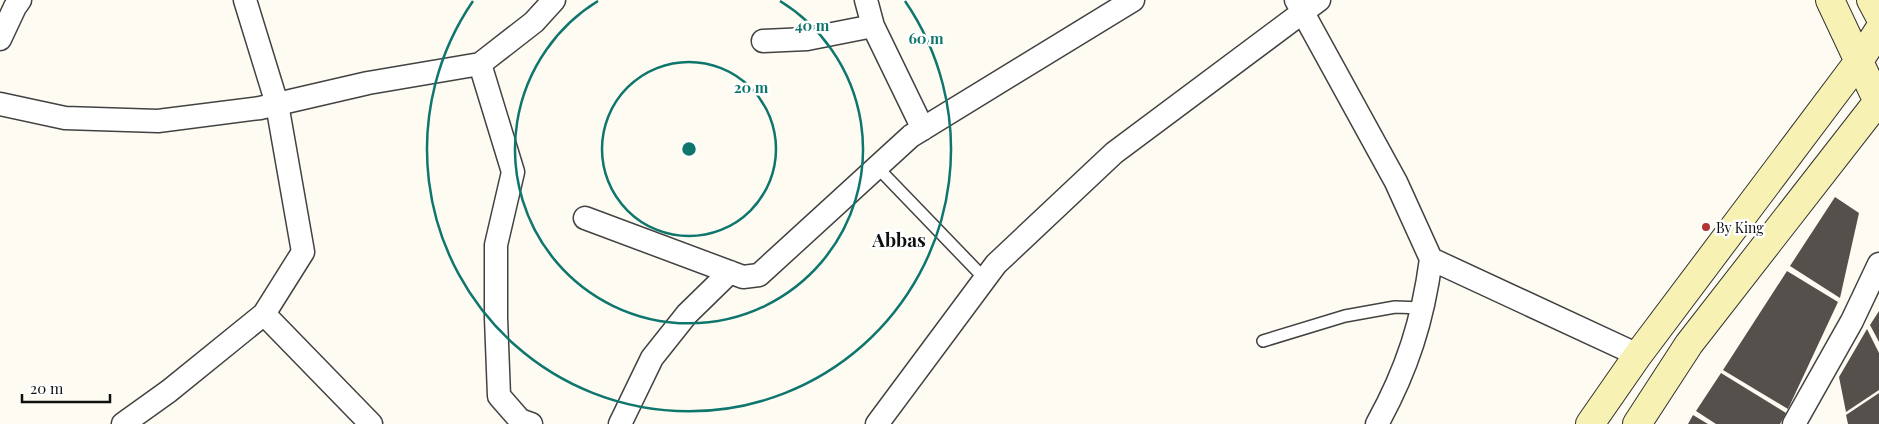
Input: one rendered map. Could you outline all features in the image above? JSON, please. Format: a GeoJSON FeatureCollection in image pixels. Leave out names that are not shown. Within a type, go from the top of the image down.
{"type":"FeatureCollection","features":[{"type":"Feature","properties":{"kind":"main road"},"geometry":{"type":"LineString","coordinates":[[1637,424],[1689,344],[1879,102],[1830,0]]}},
{"type":"Feature","properties":{"kind":"main road"},"geometry":{"type":"LineString","coordinates":[[1871,0],[1879,15]]}},
{"type":"Feature","properties":{"kind":"main road"},"geometry":{"type":"LineString","coordinates":[[1590,424],[1638,355],[1859,61],[1879,30]]}},
{"type":"Feature","properties":{"kind":"street"},"geometry":{"type":"LineString","coordinates":[[124,424],[169,391],[264,314],[303,252],[277,104],[245,0]]}},
{"type":"Feature","properties":{"kind":"street"},"geometry":{"type":"LineString","coordinates":[[0,104],[65,118],[158,122],[260,108],[368,83],[480,64],[534,22],[554,0]]}},
{"type":"Feature","properties":{"kind":"street"},"geometry":{"type":"LineString","coordinates":[[866,0],[873,26],[923,129]]}},
{"type":"Feature","properties":{"kind":"street"},"geometry":{"type":"LineString","coordinates":[[585,218],[730,272],[743,276],[759,275],[911,136],[1133,0]]}},
{"type":"Feature","properties":{"kind":"street"},"geometry":{"type":"LineString","coordinates":[[0,39],[17,2]]}},
{"type":"Feature","properties":{"kind":"street"},"geometry":{"type":"LineString","coordinates":[[877,424],[996,264],[1114,153],[1306,4],[1396,182],[1431,259],[1418,330],[1407,364],[1377,424]]}},
{"type":"Feature","properties":{"kind":"street"},"geometry":{"type":"LineString","coordinates":[[763,42],[807,39],[873,26]]}},
{"type":"Feature","properties":{"kind":"street"},"geometry":{"type":"LineString","coordinates":[[480,64],[513,172],[496,245],[499,396],[520,420],[531,424]]}},
{"type":"Feature","properties":{"kind":"street"},"geometry":{"type":"LineString","coordinates":[[1431,259],[1638,355]]}},
{"type":"Feature","properties":{"kind":"street"},"geometry":{"type":"LineString","coordinates":[[1800,419],[1852,321],[1879,264]]}},
{"type":"Feature","properties":{"kind":"street"},"geometry":{"type":"LineString","coordinates":[[620,424],[652,358],[687,314],[730,272]]}},
{"type":"Feature","properties":{"kind":"street"},"geometry":{"type":"LineString","coordinates":[[264,314],[371,424]]}},
{"type":"Feature","properties":{"kind":"lane"},"geometry":{"type":"LineString","coordinates":[[877,167],[985,279]]}},
{"type":"Feature","properties":{"kind":"lane"},"geometry":{"type":"LineString","coordinates":[[1263,341],[1345,316],[1395,307],[1423,308]]}},
{"type":"Feature","properties":{"kind":"building"},"geometry":{"type":"Polygon","coordinates":[[[1835,197],[1859,213],[1840,298],[1790,266],[1835,197]]]}},
{"type":"Feature","properties":{"kind":"building"},"geometry":{"type":"Polygon","coordinates":[[[1787,271],[1838,302],[1788,409],[1723,370],[1787,271]]]}},
{"type":"Feature","properties":{"kind":"building"},"geometry":{"type":"Polygon","coordinates":[[[1879,311],[1879,342],[1870,325],[1879,311]]]}},
{"type":"Feature","properties":{"kind":"building"},"geometry":{"type":"Polygon","coordinates":[[[1867,329],[1879,353],[1879,390],[1846,412],[1839,377],[1867,329]]]}},
{"type":"Feature","properties":{"kind":"building"},"geometry":{"type":"Polygon","coordinates":[[[1721,373],[1786,413],[1780,424],[1716,424],[1696,411],[1721,373]]]}},
{"type":"Feature","properties":{"kind":"building"},"geometry":{"type":"Polygon","coordinates":[[[1879,393],[1879,424],[1848,424],[1846,415],[1879,393]]]}},
{"type":"Feature","properties":{"kind":"building"},"geometry":{"type":"Polygon","coordinates":[[[1693,415],[1708,424],[1688,424],[1693,415]]]}},
{"type":"Feature","properties":{"kind":"place","name":"By King"},"geometry":{"type":"Point","coordinates":[1706,227]}},
{"type":"Feature","properties":{"kind":"district","name":"Abbas"},"geometry":{"type":"Point","coordinates":[899,239]}}]}
